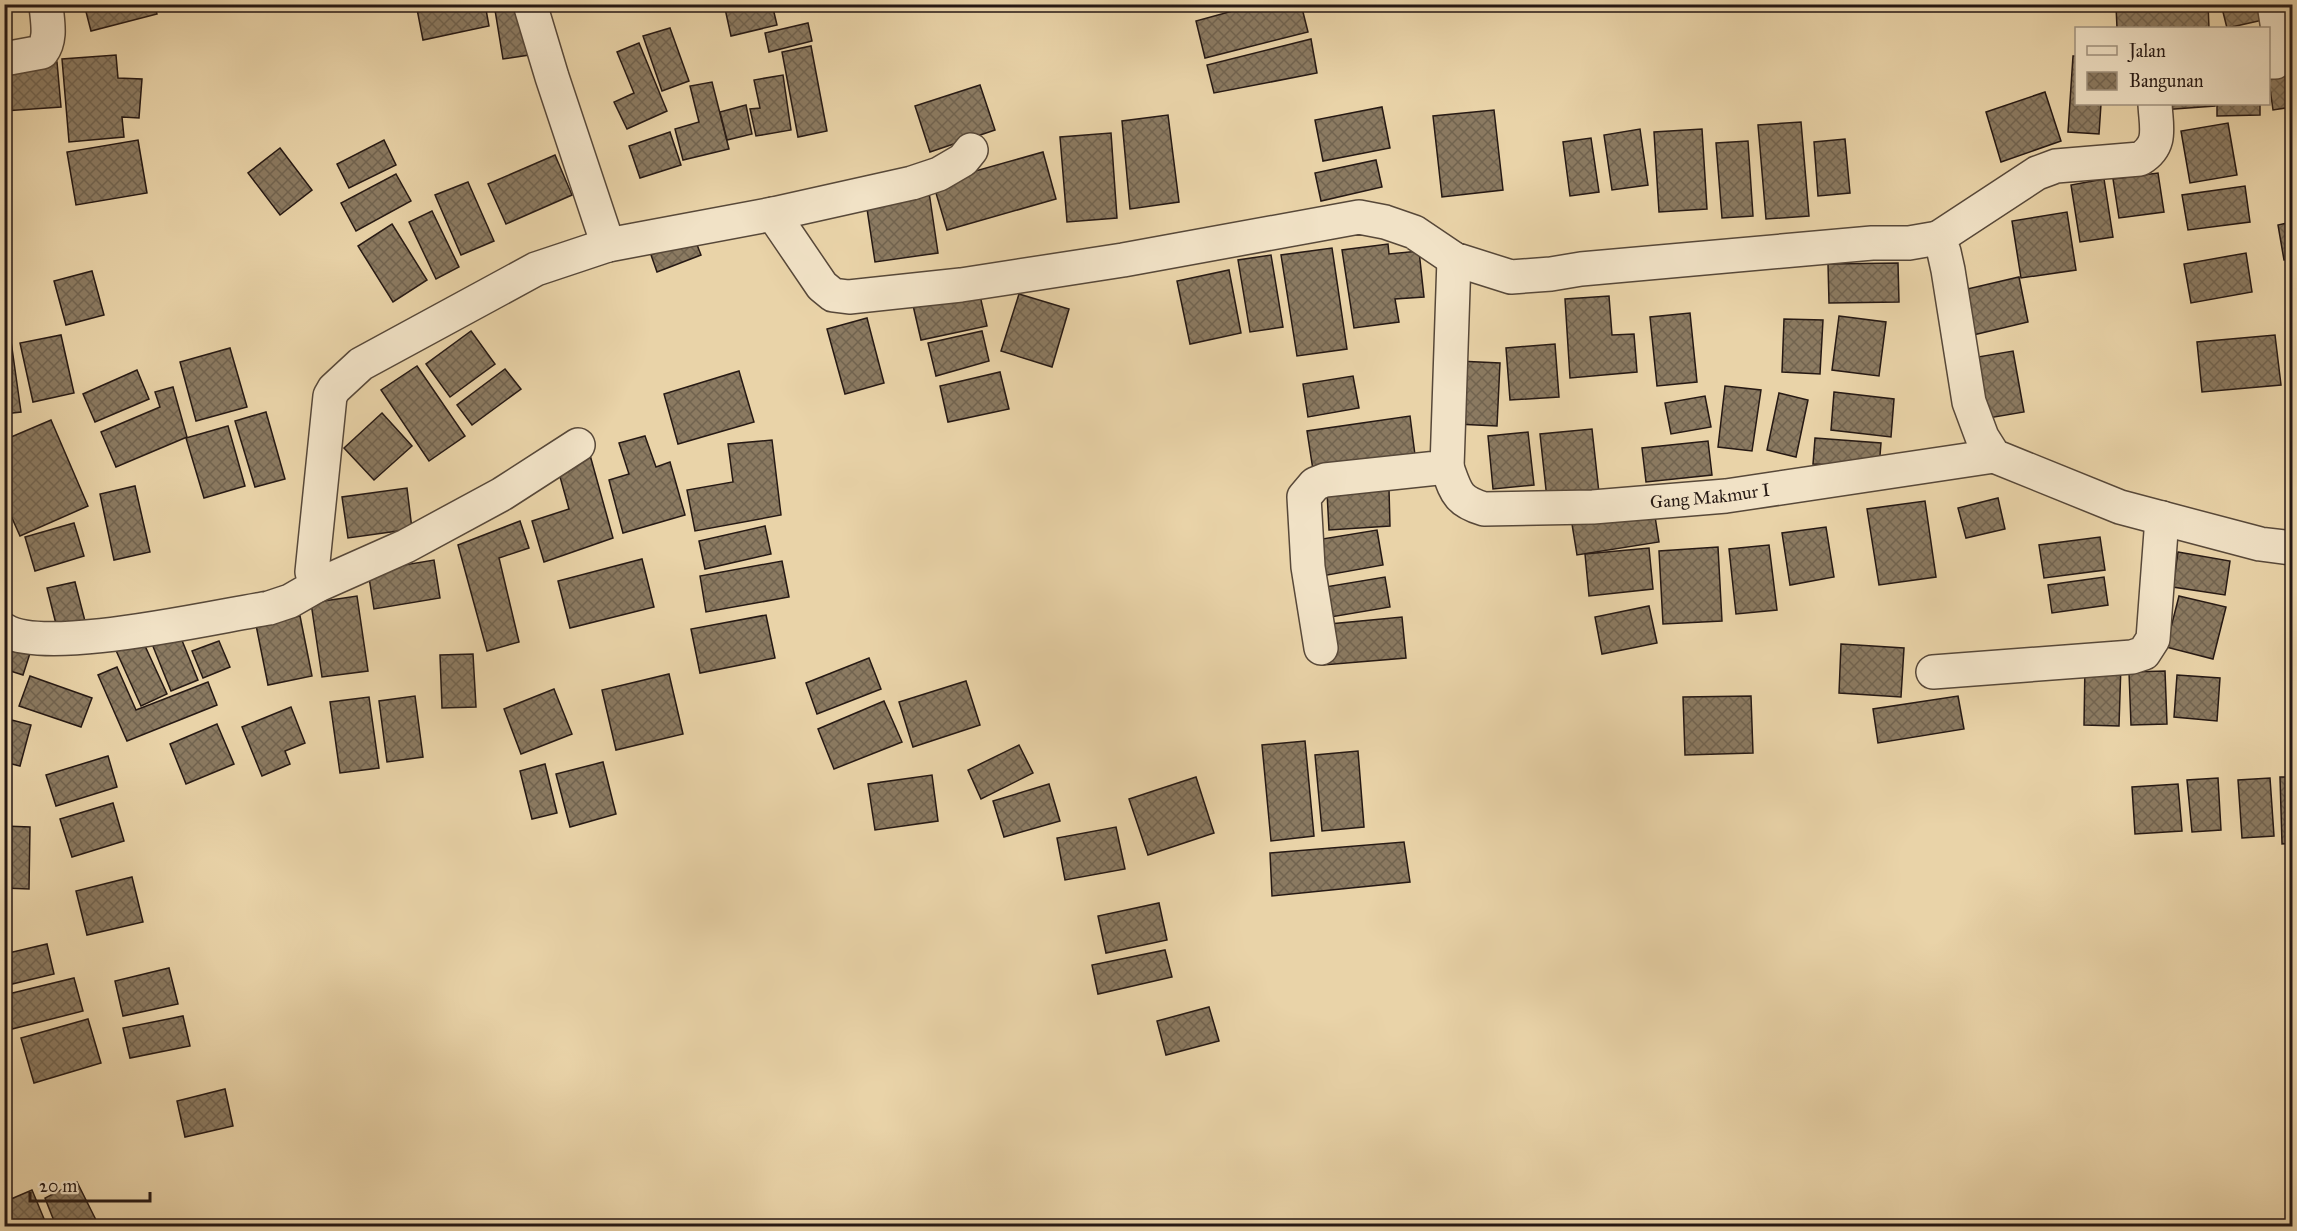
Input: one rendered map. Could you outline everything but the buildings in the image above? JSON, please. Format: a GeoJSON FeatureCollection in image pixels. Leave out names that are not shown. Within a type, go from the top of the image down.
{"type":"FeatureCollection","features":[{"type":"Feature","properties":{"kind":"street"},"geometry":{"type":"LineString","coordinates":[[4,60],[42,52],[47,45],[46,4]]}},
{"type":"Feature","properties":{"kind":"street"},"geometry":{"type":"LineString","coordinates":[[530,4],[608,245]]}},
{"type":"Feature","properties":{"kind":"street"},"geometry":{"type":"LineString","coordinates":[[2270,62],[2275,62],[2282,55],[2274,4]]}},
{"type":"Feature","properties":{"kind":"street"},"geometry":{"type":"LineString","coordinates":[[773,214],[822,286],[832,295],[849,297],[961,285],[1123,260],[1359,217],[1385,222],[1414,232],[1454,260],[1511,277],[1551,274],[1581,269],[1872,243],[1909,243],[1938,238],[2046,169],[2056,166],[2140,159],[2151,153],[2157,141],[2155,105]]}},
{"type":"Feature","properties":{"kind":"street"},"geometry":{"type":"LineString","coordinates":[[316,586],[312,572],[329,404],[334,389],[361,364],[536,269],[608,245],[773,214],[912,183],[939,174],[963,160],[970,150]]}},
{"type":"Feature","properties":{"kind":"street"},"geometry":{"type":"LineString","coordinates":[[1938,238],[1948,270],[1968,402],[1982,437],[1994,456],[2120,507],[2260,544],[2292,548]]}},
{"type":"Feature","properties":{"kind":"street"},"geometry":{"type":"LineString","coordinates":[[1321,648],[1308,567],[1304,497],[1315,484],[1325,480],[1447,467],[1454,260]]}},
{"type":"Feature","properties":{"kind":"street"},"geometry":{"type":"LineString","coordinates":[[4,630],[13,635],[49,639],[135,632],[269,609],[416,541],[502,494],[578,445]]}},
{"type":"Feature","properties":{"kind":"street","name":"Gang Makmur I"},"geometry":{"type":"LineString","coordinates":[[1447,467],[1458,496],[1468,504],[1484,509],[1495,509],[1593,507],[1726,496],[1994,456]]}},
{"type":"Feature","properties":{"kind":"street"},"geometry":{"type":"LineString","coordinates":[[1933,672],[2132,657],[2144,653],[2153,639],[2162,518]]}}]}
